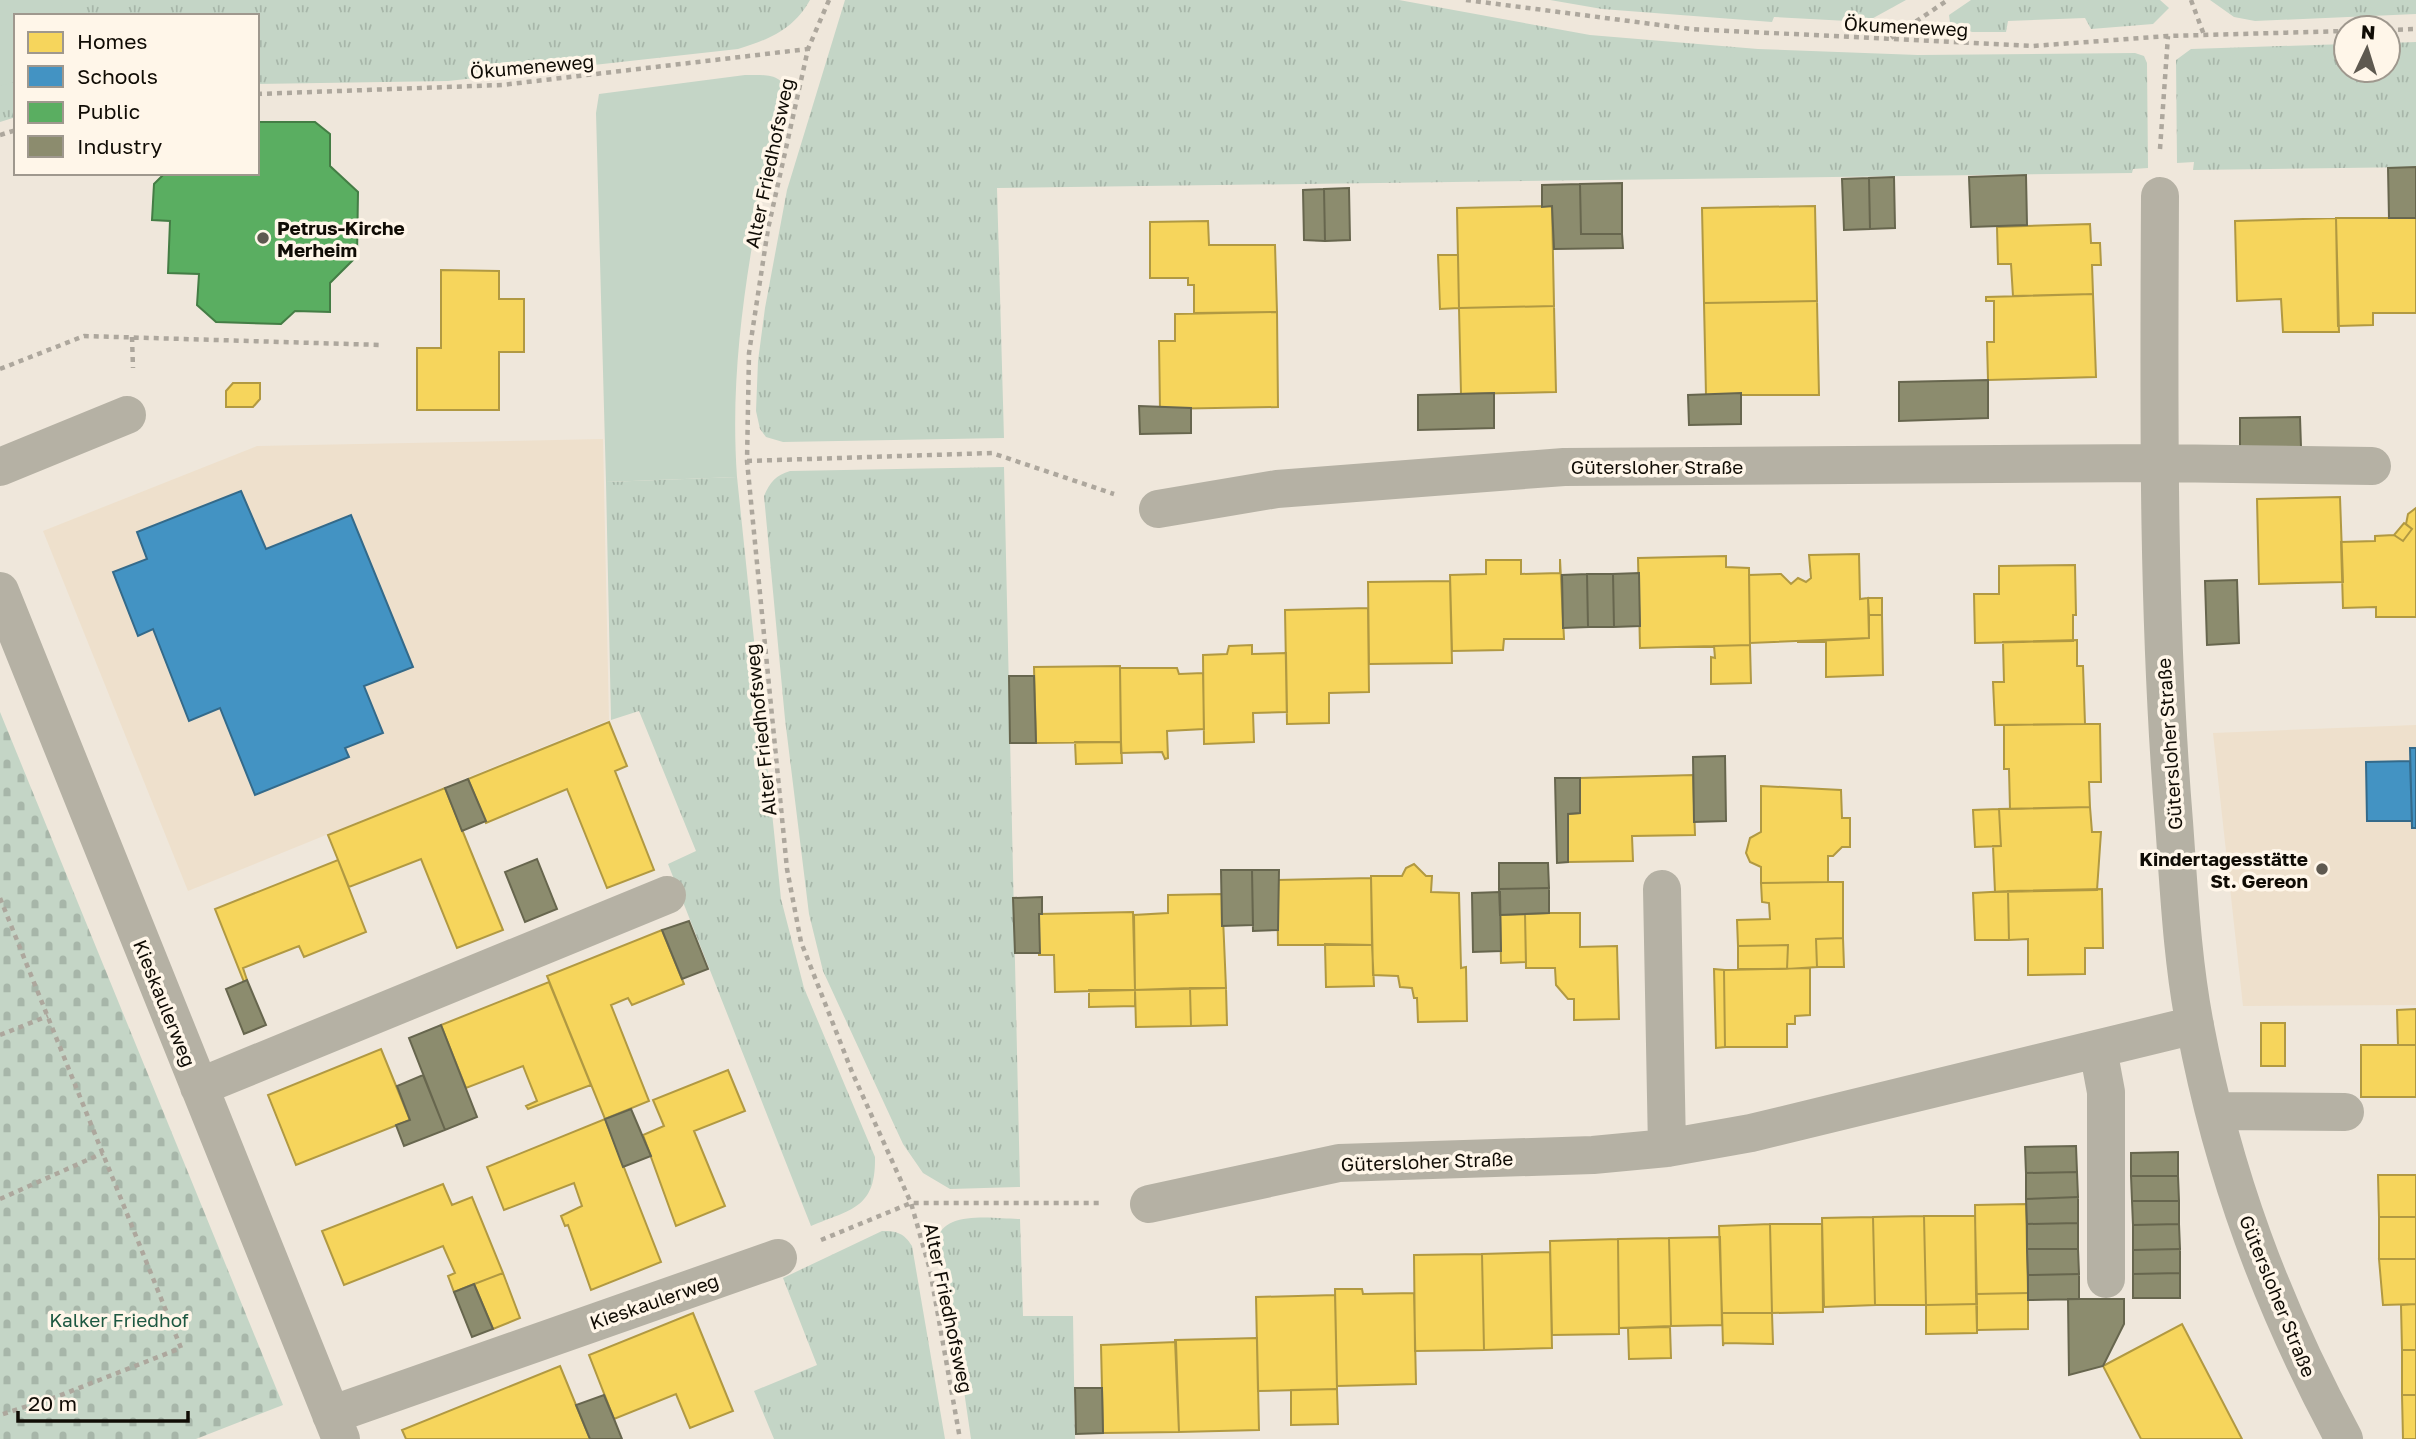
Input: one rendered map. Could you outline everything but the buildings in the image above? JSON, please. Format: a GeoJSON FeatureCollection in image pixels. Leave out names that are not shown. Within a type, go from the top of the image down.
{"type":"FeatureCollection","features":[{"type":"Feature","properties":{"kind":"street","name":"Gütersloher Straße"},"geometry":{"type":"LineString","coordinates":[[2160,196],[2158,463],[2165,714],[2181,913],[2195,1025],[2235,1190],[2264,1272],[2301,1359],[2344,1439]]}},
{"type":"Feature","properties":{"kind":"street"},"geometry":{"type":"LineString","coordinates":[[0,467],[127,415]]}},
{"type":"Feature","properties":{"kind":"street","name":"Gütersloher Straße"},"geometry":{"type":"LineString","coordinates":[[1158,509],[1277,489],[1564,467],[2158,463]]}},
{"type":"Feature","properties":{"kind":"street"},"geometry":{"type":"LineString","coordinates":[[2158,463],[2372,466]]}},
{"type":"Feature","properties":{"kind":"street","name":"Kieskaulerweg"},"geometry":{"type":"LineString","coordinates":[[0,591],[336,1427],[778,1258]]}},
{"type":"Feature","properties":{"kind":"street"},"geometry":{"type":"LineString","coordinates":[[1662,889],[1667,1148]]}},
{"type":"Feature","properties":{"kind":"street"},"geometry":{"type":"LineString","coordinates":[[199,1087],[667,895]]}},
{"type":"Feature","properties":{"kind":"street","name":"Gütersloher Straße"},"geometry":{"type":"LineString","coordinates":[[1149,1204],[1339,1163],[1593,1155],[1667,1148],[1751,1133],[2195,1025]]}},
{"type":"Feature","properties":{"kind":"street"},"geometry":{"type":"LineString","coordinates":[[2098,1049],[2106,1092],[2106,1279]]}},
{"type":"Feature","properties":{"kind":"street"},"geometry":{"type":"LineString","coordinates":[[2216,1111],[2345,1111]]}},
{"type":"Feature","properties":{"kind":"path","name":"Alter Friedhofsweg"},"geometry":{"type":"LineString","coordinates":[[829,0],[808,49],[768,229],[749,353],[747,461],[787,869],[801,942],[852,1072],[911,1203],[930,1270],[960,1439]]}},
{"type":"Feature","properties":{"kind":"path","name":"Ökumeneweg"},"geometry":{"type":"LineString","coordinates":[[1466,0],[1691,29],[2032,46],[2168,36],[2332,31]]}},
{"type":"Feature","properties":{"kind":"path"},"geometry":{"type":"LineString","coordinates":[[1889,40],[1948,0]]}},
{"type":"Feature","properties":{"kind":"path"},"geometry":{"type":"LineString","coordinates":[[2190,0],[2204,35]]}},
{"type":"Feature","properties":{"kind":"path"},"geometry":{"type":"LineString","coordinates":[[2160,196],[2159,160],[2168,36]]}},
{"type":"Feature","properties":{"kind":"path","name":"Ökumeneweg"},"geometry":{"type":"LineString","coordinates":[[259,94],[502,85],[808,49]]}},
{"type":"Feature","properties":{"kind":"path"},"geometry":{"type":"LineString","coordinates":[[0,369],[83,335],[382,345]]}},
{"type":"Feature","properties":{"kind":"path"},"geometry":{"type":"LineString","coordinates":[[747,461],[992,453],[1158,509]]}},
{"type":"Feature","properties":{"kind":"path"},"geometry":{"type":"LineString","coordinates":[[0,898],[181,1348],[56,1397],[0,1415]]}},
{"type":"Feature","properties":{"kind":"path"},"geometry":{"type":"LineString","coordinates":[[0,1035],[48,1016]]}},
{"type":"Feature","properties":{"kind":"path"},"geometry":{"type":"LineString","coordinates":[[0,1199],[103,1153]]}},
{"type":"Feature","properties":{"kind":"path"},"geometry":{"type":"LineString","coordinates":[[778,1258],[911,1203],[1149,1204]]}},
{"type":"Feature","properties":{"kind":"shaded area"},"geometry":{"type":"Polygon","coordinates":[[[603,439],[609,720],[188,891],[43,531],[257,446],[603,439]]]}},
{"type":"Feature","properties":{"kind":"shaded area","name":"Kindertagesstätte St. Gereon"},"geometry":{"type":"Polygon","coordinates":[[[2416,725],[2416,1005],[2243,1006],[2213,733],[2416,725]]]}},
{"type":"Feature","properties":{"kind":"green space"},"geometry":{"type":"Polygon","coordinates":[[[0,0],[810,0],[796,19],[780,32],[738,49],[448,81],[259,84],[259,14],[14,14],[14,118],[0,122],[0,0]]]}},
{"type":"Feature","properties":{"kind":"green space"},"geometry":{"type":"Polygon","coordinates":[[[0,0],[60,0],[64,14],[14,14],[14,82],[0,86],[0,0]]]}},
{"type":"Feature","properties":{"kind":"green space"},"geometry":{"type":"Polygon","coordinates":[[[845,0],[1399,0],[1590,35],[1758,49],[1918,55],[2135,53],[2144,56],[2147,63],[2148,168],[2133,169],[2132,173],[997,188],[1004,438],[783,442],[766,437],[760,429],[756,411],[758,361],[765,308],[787,190],[845,0]]]}},
{"type":"Feature","properties":{"kind":"green space"},"geometry":{"type":"Polygon","coordinates":[[[1550,0],[1906,0],[1866,22],[1774,17],[1772,22],[1602,9],[1550,0]]]}},
{"type":"Feature","properties":{"kind":"green space"},"geometry":{"type":"Polygon","coordinates":[[[1971,0],[2160,0],[2169,8],[2153,24],[2091,29],[2085,18],[2008,21],[2006,32],[1972,32],[1950,23],[1949,15],[1971,0]]]}},
{"type":"Feature","properties":{"kind":"green space"},"geometry":{"type":"Polygon","coordinates":[[[2210,0],[2416,0],[2416,14],[2332,14],[2332,18],[2255,21],[2234,17],[2210,0]]]}},
{"type":"Feature","properties":{"kind":"green space"},"geometry":{"type":"Polygon","coordinates":[[[2402,42],[2416,42],[2416,167],[2193,170],[2194,162],[2177,163],[2176,60],[2191,49],[2332,44],[2332,84],[2402,84],[2402,42]]]}},
{"type":"Feature","properties":{"kind":"green space"},"geometry":{"type":"Polygon","coordinates":[[[745,75],[765,75],[778,79],[785,88],[786,96],[762,190],[744,297],[735,404],[737,477],[606,482],[596,113],[599,94],[745,75]]]}},
{"type":"Feature","properties":{"kind":"green space"},"geometry":{"type":"Polygon","coordinates":[[[1004,467],[1020,1187],[950,1189],[923,1173],[903,1144],[823,971],[809,914],[785,719],[764,496],[774,480],[790,471],[1004,467]]]}},
{"type":"Feature","properties":{"kind":"green space"},"geometry":{"type":"Polygon","coordinates":[[[737,477],[781,899],[804,988],[875,1157],[874,1174],[866,1197],[850,1210],[811,1226],[668,864],[696,851],[639,711],[611,720],[606,482],[737,477]]]}},
{"type":"Feature","properties":{"kind":"green space","name":"Kalker Friedhof"},"geometry":{"type":"Polygon","coordinates":[[[0,712],[283,1405],[196,1439],[0,1439],[0,712]]]}},
{"type":"Feature","properties":{"kind":"green space"},"geometry":{"type":"Polygon","coordinates":[[[1020,1219],[1023,1316],[1073,1316],[1075,1439],[971,1439],[954,1322],[937,1242],[948,1224],[958,1220],[1020,1219]]]}},
{"type":"Feature","properties":{"kind":"green space"},"geometry":{"type":"Polygon","coordinates":[[[882,1231],[900,1234],[912,1246],[945,1439],[774,1439],[754,1391],[817,1365],[783,1278],[882,1231]]]}},
{"type":"Feature","properties":{"kind":"place","name":"Petrus-Kirche Merheim"},"geometry":{"type":"Point","coordinates":[263,238]}},
{"type":"Feature","properties":{"kind":"place","name":"Kindertagesstätte St. Gereon"},"geometry":{"type":"Point","coordinates":[2322,869]}}]}
